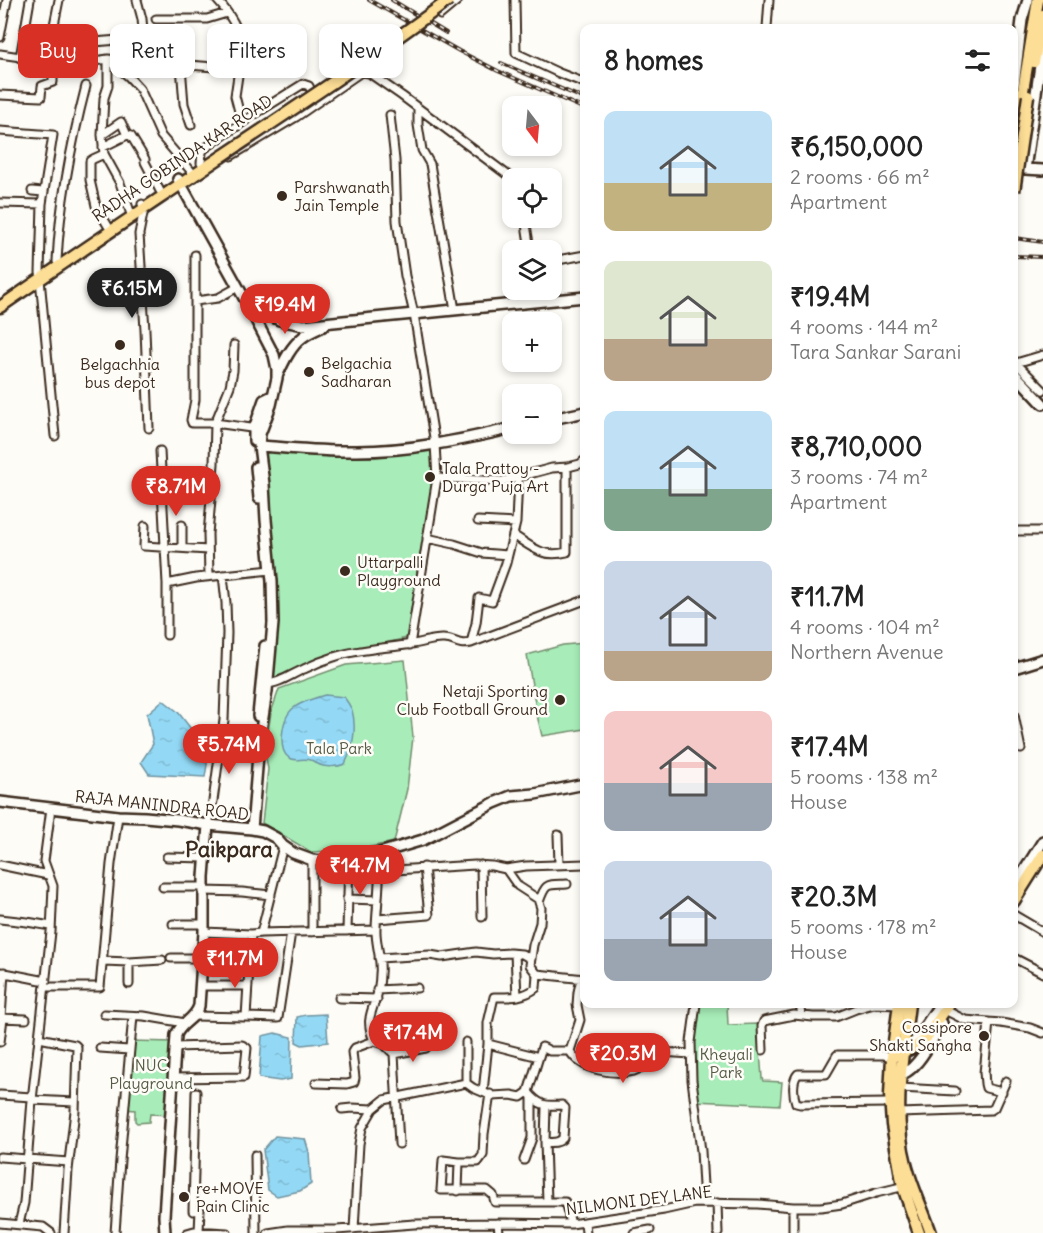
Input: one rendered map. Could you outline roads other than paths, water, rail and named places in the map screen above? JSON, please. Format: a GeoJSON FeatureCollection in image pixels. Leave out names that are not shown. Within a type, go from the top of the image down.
{"type":"FeatureCollection","features":[{"type":"Feature","properties":{"kind":"main road","name":"RADHA GOBINDA KAR ROAD"},"geometry":{"type":"LineString","coordinates":[[192,173],[201,163],[220,154],[441,0]]}},
{"type":"Feature","properties":{"kind":"main road"},"geometry":{"type":"LineString","coordinates":[[0,307],[40,276],[220,154],[361,64],[449,0]]}},
{"type":"Feature","properties":{"kind":"main road"},"geometry":{"type":"LineString","coordinates":[[1018,121],[1038,0]]}},
{"type":"Feature","properties":{"kind":"main road"},"geometry":{"type":"LineString","coordinates":[[1018,172],[1035,92],[1043,15]]}},
{"type":"Feature","properties":{"kind":"main road","name":"RADHA GOBINDA KAR ROAD"},"geometry":{"type":"LineString","coordinates":[[143,206],[160,191],[180,182]]}},
{"type":"Feature","properties":{"kind":"main road","name":"RADHA GOBINDA KAR ROAD"},"geometry":{"type":"LineString","coordinates":[[0,300],[40,276],[57,261],[108,226],[131,214]]}},
{"type":"Feature","properties":{"kind":"main road"},"geometry":{"type":"LineString","coordinates":[[1018,895],[1043,855]]}},
{"type":"Feature","properties":{"kind":"main road"},"geometry":{"type":"LineString","coordinates":[[902,1008],[902,1053],[891,1103],[893,1134],[919,1233]]}},
{"type":"Feature","properties":{"kind":"main road"},"geometry":{"type":"LineString","coordinates":[[902,1053],[924,1041],[949,1008]]}},
{"type":"Feature","properties":{"kind":"main road"},"geometry":{"type":"LineString","coordinates":[[896,1075],[900,1088],[900,1129],[908,1186],[932,1233]]}},
{"type":"Feature","properties":{"kind":"street"},"geometry":{"type":"LineString","coordinates":[[0,37],[7,0]]}},
{"type":"Feature","properties":{"kind":"street"},"geometry":{"type":"LineString","coordinates":[[26,24],[30,0]]}},
{"type":"Feature","properties":{"kind":"street"},"geometry":{"type":"LineString","coordinates":[[55,24],[60,0]]}},
{"type":"Feature","properties":{"kind":"street"},"geometry":{"type":"LineString","coordinates":[[137,0],[142,24]]}},
{"type":"Feature","properties":{"kind":"street"},"geometry":{"type":"LineString","coordinates":[[216,0],[235,24]]}},
{"type":"Feature","properties":{"kind":"street"},"geometry":{"type":"LineString","coordinates":[[440,15],[458,0]]}},
{"type":"Feature","properties":{"kind":"street"},"geometry":{"type":"LineString","coordinates":[[515,0],[516,53],[580,81]]}},
{"type":"Feature","properties":{"kind":"street"},"geometry":{"type":"LineString","coordinates":[[767,24],[769,0]]}},
{"type":"Feature","properties":{"kind":"street"},"geometry":{"type":"LineString","coordinates":[[1018,52],[1022,20],[1028,0]]}},
{"type":"Feature","properties":{"kind":"street"},"geometry":{"type":"LineString","coordinates":[[156,19],[207,19],[227,13]]}},
{"type":"Feature","properties":{"kind":"street"},"geometry":{"type":"LineString","coordinates":[[1025,169],[1043,45]]}},
{"type":"Feature","properties":{"kind":"street"},"geometry":{"type":"LineString","coordinates":[[0,54],[18,58]]}},
{"type":"Feature","properties":{"kind":"street"},"geometry":{"type":"LineString","coordinates":[[108,59],[108,86],[104,98],[102,135],[104,151],[120,183],[131,214]]}},
{"type":"Feature","properties":{"kind":"street"},"geometry":{"type":"LineString","coordinates":[[98,61],[108,59],[140,89],[161,136],[192,173],[210,169],[296,117],[361,72],[369,73],[502,171]]}},
{"type":"Feature","properties":{"kind":"street"},"geometry":{"type":"LineString","coordinates":[[0,95],[41,97],[42,86],[53,82],[53,78]]}},
{"type":"Feature","properties":{"kind":"street"},"geometry":{"type":"LineString","coordinates":[[183,78],[184,104],[191,125]]}},
{"type":"Feature","properties":{"kind":"street"},"geometry":{"type":"LineString","coordinates":[[238,78],[235,96],[242,123]]}},
{"type":"Feature","properties":{"kind":"street"},"geometry":{"type":"LineString","coordinates":[[201,163],[204,149],[303,84],[309,86],[317,103]]}},
{"type":"Feature","properties":{"kind":"street"},"geometry":{"type":"LineString","coordinates":[[57,261],[58,233],[69,158],[86,86]]}},
{"type":"Feature","properties":{"kind":"street"},"geometry":{"type":"LineString","coordinates":[[418,108],[422,150],[430,164],[455,310]]}},
{"type":"Feature","properties":{"kind":"street"},"geometry":{"type":"LineString","coordinates":[[390,115],[395,160],[397,221],[435,444],[437,478],[410,645]]}},
{"type":"Feature","properties":{"kind":"street"},"geometry":{"type":"LineString","coordinates":[[102,135],[120,122],[145,159],[160,191]]}},
{"type":"Feature","properties":{"kind":"street"},"geometry":{"type":"LineString","coordinates":[[0,130],[53,135],[43,192],[40,276],[55,436]]}},
{"type":"Feature","properties":{"kind":"street"},"geometry":{"type":"LineString","coordinates":[[108,226],[96,206],[90,180],[90,161],[127,135]]}},
{"type":"Feature","properties":{"kind":"street"},"geometry":{"type":"LineString","coordinates":[[1018,166],[1025,169],[1043,170]]}},
{"type":"Feature","properties":{"kind":"street"},"geometry":{"type":"LineString","coordinates":[[180,182],[213,239],[274,356],[277,378]]}},
{"type":"Feature","properties":{"kind":"street"},"geometry":{"type":"LineString","coordinates":[[32,191],[43,192]]}},
{"type":"Feature","properties":{"kind":"street"},"geometry":{"type":"LineString","coordinates":[[0,203],[42,204]]}},
{"type":"Feature","properties":{"kind":"street"},"geometry":{"type":"LineString","coordinates":[[143,206],[139,234],[149,428]]}},
{"type":"Feature","properties":{"kind":"street"},"geometry":{"type":"LineString","coordinates":[[195,255],[195,400],[191,422],[258,429]]}},
{"type":"Feature","properties":{"kind":"street"},"geometry":{"type":"LineString","coordinates":[[562,259],[580,256]]}},
{"type":"Feature","properties":{"kind":"street"},"geometry":{"type":"LineString","coordinates":[[195,301],[218,298],[238,287]]}},
{"type":"Feature","properties":{"kind":"street"},"geometry":{"type":"LineString","coordinates":[[248,305],[279,320],[303,325],[580,298]]}},
{"type":"Feature","properties":{"kind":"street"},"geometry":{"type":"LineString","coordinates":[[269,570],[257,484],[258,429],[271,405],[277,378],[292,349],[303,337],[330,322]]}},
{"type":"Feature","properties":{"kind":"street"},"geometry":{"type":"LineString","coordinates":[[209,576],[208,534],[215,423],[230,386],[234,345]]}},
{"type":"Feature","properties":{"kind":"street"},"geometry":{"type":"LineString","coordinates":[[1018,362],[1043,355]]}},
{"type":"Feature","properties":{"kind":"street"},"geometry":{"type":"LineString","coordinates":[[1018,365],[1043,390]]}},
{"type":"Feature","properties":{"kind":"street"},"geometry":{"type":"LineString","coordinates":[[1018,377],[1043,404]]}},
{"type":"Feature","properties":{"kind":"street"},"geometry":{"type":"LineString","coordinates":[[562,417],[580,413]]}},
{"type":"Feature","properties":{"kind":"street"},"geometry":{"type":"LineString","coordinates":[[248,828],[273,622],[258,429]]}},
{"type":"Feature","properties":{"kind":"street"},"geometry":{"type":"LineString","coordinates":[[259,446],[359,451],[448,443],[502,431]]}},
{"type":"Feature","properties":{"kind":"street"},"geometry":{"type":"LineString","coordinates":[[160,451],[167,584],[167,635]]}},
{"type":"Feature","properties":{"kind":"street"},"geometry":{"type":"LineString","coordinates":[[437,478],[503,481],[552,468],[580,464]]}},
{"type":"Feature","properties":{"kind":"street"},"geometry":{"type":"LineString","coordinates":[[513,535],[541,553],[567,552],[567,467]]}},
{"type":"Feature","properties":{"kind":"street"},"geometry":{"type":"LineString","coordinates":[[471,643],[479,597],[492,602],[508,555],[516,523],[518,477]]}},
{"type":"Feature","properties":{"kind":"street"},"geometry":{"type":"LineString","coordinates":[[478,521],[516,523]]}},
{"type":"Feature","properties":{"kind":"street"},"geometry":{"type":"LineString","coordinates":[[182,525],[182,548]]}},
{"type":"Feature","properties":{"kind":"street"},"geometry":{"type":"LineString","coordinates":[[144,526],[144,546],[208,550]]}},
{"type":"Feature","properties":{"kind":"street"},"geometry":{"type":"LineString","coordinates":[[1018,531],[1043,531]]}},
{"type":"Feature","properties":{"kind":"street"},"geometry":{"type":"LineString","coordinates":[[427,538],[482,553],[508,555]]}},
{"type":"Feature","properties":{"kind":"street"},"geometry":{"type":"LineString","coordinates":[[167,584],[223,574],[269,570]]}},
{"type":"Feature","properties":{"kind":"street"},"geometry":{"type":"LineString","coordinates":[[165,1233],[164,1216],[176,1035],[179,1027],[194,1016],[199,1006],[204,928],[205,858],[224,720],[227,633],[223,574]]}},
{"type":"Feature","properties":{"kind":"street"},"geometry":{"type":"LineString","coordinates":[[264,683],[278,681],[337,655],[447,638],[462,645],[471,643],[580,602]]}},
{"type":"Feature","properties":{"kind":"street"},"geometry":{"type":"LineString","coordinates":[[1018,667],[1043,659]]}},
{"type":"Feature","properties":{"kind":"street"},"geometry":{"type":"LineString","coordinates":[[1018,734],[1021,749]]}},
{"type":"Feature","properties":{"kind":"street","name":"RAJA MANINDRA ROAD"},"geometry":{"type":"LineString","coordinates":[[0,802],[248,828],[263,831],[276,838],[293,853],[312,860],[331,862],[379,854],[423,840],[511,796],[535,794],[580,785]]}},
{"type":"Feature","properties":{"kind":"street"},"geometry":{"type":"LineString","coordinates":[[19,1224],[24,1203],[32,1099],[51,926],[52,886],[44,861],[51,808]]}},
{"type":"Feature","properties":{"kind":"street"},"geometry":{"type":"LineString","coordinates":[[0,1042],[2,972],[46,984],[100,987],[111,864],[118,816]]}},
{"type":"Feature","properties":{"kind":"street"},"geometry":{"type":"LineString","coordinates":[[558,836],[559,864]]}},
{"type":"Feature","properties":{"kind":"street"},"geometry":{"type":"LineString","coordinates":[[1018,881],[1043,841]]}},
{"type":"Feature","properties":{"kind":"street"},"geometry":{"type":"LineString","coordinates":[[261,933],[283,846]]}},
{"type":"Feature","properties":{"kind":"street"},"geometry":{"type":"LineString","coordinates":[[374,1041],[369,1030],[369,1021],[381,972],[376,930],[379,854]]}},
{"type":"Feature","properties":{"kind":"street"},"geometry":{"type":"LineString","coordinates":[[167,857],[205,858]]}},
{"type":"Feature","properties":{"kind":"street"},"geometry":{"type":"LineString","coordinates":[[347,931],[349,859]]}},
{"type":"Feature","properties":{"kind":"street"},"geometry":{"type":"LineString","coordinates":[[312,860],[312,932]]}},
{"type":"Feature","properties":{"kind":"street"},"geometry":{"type":"LineString","coordinates":[[1018,902],[1043,863]]}},
{"type":"Feature","properties":{"kind":"street"},"geometry":{"type":"LineString","coordinates":[[380,868],[395,870],[481,865],[506,869],[580,864]]}},
{"type":"Feature","properties":{"kind":"street"},"geometry":{"type":"LineString","coordinates":[[0,865],[48,875]]}},
{"type":"Feature","properties":{"kind":"street"},"geometry":{"type":"LineString","coordinates":[[481,865],[482,917]]}},
{"type":"Feature","properties":{"kind":"street"},"geometry":{"type":"LineString","coordinates":[[376,919],[429,915],[424,867]]}},
{"type":"Feature","properties":{"kind":"street"},"geometry":{"type":"LineString","coordinates":[[506,869],[518,886],[538,899],[541,908],[540,923],[530,965],[537,974],[536,988],[530,993],[517,996],[494,997],[488,1023],[483,1155],[478,1161],[443,1160],[441,1190],[487,1190],[493,1195],[495,1202],[565,1202],[571,1224]]}},
{"type":"Feature","properties":{"kind":"street"},"geometry":{"type":"LineString","coordinates":[[539,902],[547,886],[567,884]]}},
{"type":"Feature","properties":{"kind":"street"},"geometry":{"type":"LineString","coordinates":[[163,887],[271,895]]}},
{"type":"Feature","properties":{"kind":"street"},"geometry":{"type":"LineString","coordinates":[[347,899],[378,900]]}},
{"type":"Feature","properties":{"kind":"street"},"geometry":{"type":"LineString","coordinates":[[1018,917],[1043,932]]}},
{"type":"Feature","properties":{"kind":"street"},"geometry":{"type":"LineString","coordinates":[[0,919],[51,926]]}},
{"type":"Feature","properties":{"kind":"street"},"geometry":{"type":"LineString","coordinates":[[174,924],[251,934],[376,930]]}},
{"type":"Feature","properties":{"kind":"street"},"geometry":{"type":"LineString","coordinates":[[194,1016],[278,1018],[291,932]]}},
{"type":"Feature","properties":{"kind":"street"},"geometry":{"type":"LineString","coordinates":[[246,1017],[251,934]]}},
{"type":"Feature","properties":{"kind":"street"},"geometry":{"type":"LineString","coordinates":[[379,958],[430,955],[442,957],[476,952],[522,954],[531,959]]}},
{"type":"Feature","properties":{"kind":"street"},"geometry":{"type":"LineString","coordinates":[[515,954],[517,996]]}},
{"type":"Feature","properties":{"kind":"street"},"geometry":{"type":"LineString","coordinates":[[171,958],[250,957]]}},
{"type":"Feature","properties":{"kind":"street"},"geometry":{"type":"LineString","coordinates":[[103,961],[162,960]]}},
{"type":"Feature","properties":{"kind":"street"},"geometry":{"type":"LineString","coordinates":[[1018,960],[1043,973]]}},
{"type":"Feature","properties":{"kind":"street"},"geometry":{"type":"LineString","coordinates":[[129,962],[129,984]]}},
{"type":"Feature","properties":{"kind":"street"},"geometry":{"type":"LineString","coordinates":[[537,974],[580,979]]}},
{"type":"Feature","properties":{"kind":"street"},"geometry":{"type":"LineString","coordinates":[[200,986],[248,986]]}},
{"type":"Feature","properties":{"kind":"street"},"geometry":{"type":"LineString","coordinates":[[339,998],[377,995],[417,988]]}},
{"type":"Feature","properties":{"kind":"street"},"geometry":{"type":"LineString","coordinates":[[580,992],[577,1005],[580,1020],[570,1051],[573,1056],[585,1064],[604,1072],[618,1073],[636,1071],[661,1052],[691,1054]]}},
{"type":"Feature","properties":{"kind":"street"},"geometry":{"type":"LineString","coordinates":[[695,1008],[691,1042],[692,1080],[701,1151],[704,1203]]}},
{"type":"Feature","properties":{"kind":"street"},"geometry":{"type":"LineString","coordinates":[[801,1008],[802,1015]]}},
{"type":"Feature","properties":{"kind":"street"},"geometry":{"type":"LineString","coordinates":[[764,1050],[762,1026],[764,1020],[802,1015],[836,1017],[859,1008]]}},
{"type":"Feature","properties":{"kind":"street"},"geometry":{"type":"LineString","coordinates":[[891,1103],[796,1103],[794,1079],[798,1074],[826,1074],[837,1055],[902,1053],[937,1008]]}},
{"type":"Feature","properties":{"kind":"street"},"geometry":{"type":"LineString","coordinates":[[896,1075],[910,1071],[949,1008]]}},
{"type":"Feature","properties":{"kind":"street"},"geometry":{"type":"LineString","coordinates":[[952,1008],[965,1020],[1030,1028],[1043,1033]]}},
{"type":"Feature","properties":{"kind":"street"},"geometry":{"type":"LineString","coordinates":[[104,1014],[168,1019],[185,1023]]}},
{"type":"Feature","properties":{"kind":"street"},"geometry":{"type":"LineString","coordinates":[[115,1233],[133,1016]]}},
{"type":"Feature","properties":{"kind":"street"},"geometry":{"type":"LineString","coordinates":[[1,1018],[26,1019]]}},
{"type":"Feature","properties":{"kind":"street"},"geometry":{"type":"LineString","coordinates":[[989,1022],[984,1072],[985,1085],[988,1090],[1002,1092]]}},
{"type":"Feature","properties":{"kind":"street"},"geometry":{"type":"LineString","coordinates":[[39,1038],[76,1045],[75,1102],[64,1233]]}},
{"type":"Feature","properties":{"kind":"street"},"geometry":{"type":"LineString","coordinates":[[316,1083],[348,1084],[354,1082],[352,1052],[355,1048],[374,1041],[384,1044],[394,1054],[399,1144]]}},
{"type":"Feature","properties":{"kind":"street"},"geometry":{"type":"LineString","coordinates":[[466,1042],[466,1083]]}},
{"type":"Feature","properties":{"kind":"street"},"geometry":{"type":"LineString","coordinates":[[488,1044],[539,1057]]}},
{"type":"Feature","properties":{"kind":"street"},"geometry":{"type":"LineString","coordinates":[[173,1078],[244,1077],[247,1048],[242,1045],[175,1047]]}},
{"type":"Feature","properties":{"kind":"street"},"geometry":{"type":"LineString","coordinates":[[524,1160],[532,1138],[530,1094],[542,1047],[550,1052],[570,1051]]}},
{"type":"Feature","properties":{"kind":"street"},"geometry":{"type":"LineString","coordinates":[[100,1048],[129,1050]]}},
{"type":"Feature","properties":{"kind":"street"},"geometry":{"type":"LineString","coordinates":[[394,1054],[426,1048]]}},
{"type":"Feature","properties":{"kind":"street"},"geometry":{"type":"LineString","coordinates":[[899,1113],[991,1110],[1006,1081]]}},
{"type":"Feature","properties":{"kind":"street"},"geometry":{"type":"LineString","coordinates":[[354,1229],[355,1182],[362,1128],[373,1109],[384,1100],[466,1083],[492,1096],[530,1094]]}},
{"type":"Feature","properties":{"kind":"street"},"geometry":{"type":"LineString","coordinates":[[900,1088],[954,1091]]}},
{"type":"Feature","properties":{"kind":"street"},"geometry":{"type":"LineString","coordinates":[[196,1092],[193,1210],[201,1210],[199,1231]]}},
{"type":"Feature","properties":{"kind":"street"},"geometry":{"type":"LineString","coordinates":[[530,1094],[538,1103],[546,1106],[562,1105],[565,1108],[564,1138],[554,1143],[545,1142]]}},
{"type":"Feature","properties":{"kind":"street"},"geometry":{"type":"LineString","coordinates":[[0,1095],[75,1102]]}},
{"type":"Feature","properties":{"kind":"street"},"geometry":{"type":"LineString","coordinates":[[546,1106],[547,1202]]}},
{"type":"Feature","properties":{"kind":"street"},"geometry":{"type":"LineString","coordinates":[[342,1109],[373,1109]]}},
{"type":"Feature","properties":{"kind":"street"},"geometry":{"type":"LineString","coordinates":[[255,1155],[256,1233]]}},
{"type":"Feature","properties":{"kind":"street"},"geometry":{"type":"LineString","coordinates":[[0,1157],[69,1162]]}},
{"type":"Feature","properties":{"kind":"street"},"geometry":{"type":"LineString","coordinates":[[459,1162],[459,1191]]}},
{"type":"Feature","properties":{"kind":"street","name":"NILMONI DEY LANE"},"geometry":{"type":"LineString","coordinates":[[268,1233],[403,1225],[571,1224],[695,1203],[821,1207],[842,1204],[908,1186]]}},
{"type":"Feature","properties":{"kind":"street"},"geometry":{"type":"LineString","coordinates":[[717,1203],[718,1233]]}},
{"type":"Feature","properties":{"kind":"street"},"geometry":{"type":"LineString","coordinates":[[793,1207],[793,1233]]}},
{"type":"Feature","properties":{"kind":"street"},"geometry":{"type":"LineString","coordinates":[[585,1222],[586,1233]]}},
{"type":"Feature","properties":{"kind":"street"},"geometry":{"type":"LineString","coordinates":[[0,1223],[43,1227],[51,1233]]}},
{"type":"Feature","properties":{"kind":"street"},"geometry":{"type":"LineString","coordinates":[[498,1223],[499,1233]]}},
{"type":"Feature","properties":{"kind":"street"},"geometry":{"type":"LineString","coordinates":[[523,1223],[523,1233]]}},
{"type":"Feature","properties":{"kind":"street"},"geometry":{"type":"LineString","coordinates":[[634,1233],[650,1230]]}},
{"type":"Feature","properties":{"kind":"street"},"geometry":{"type":"LineString","coordinates":[[187,1233],[199,1231],[227,1233]]}},
{"type":"Feature","properties":{"kind":"water"},"geometry":{"type":"Polygon","coordinates":[[[325,695],[344,697],[352,710],[353,738],[345,764],[328,767],[307,759],[291,759],[284,752],[282,743],[283,729],[288,714],[299,704],[325,695]]]}},
{"type":"Feature","properties":{"kind":"water"},"geometry":{"type":"Polygon","coordinates":[[[163,700],[178,712],[209,752],[205,777],[149,774],[141,762],[153,744],[147,714],[163,700]]]}},
{"type":"Feature","properties":{"kind":"water"},"geometry":{"type":"Polygon","coordinates":[[[326,1014],[328,1042],[302,1045],[296,1042],[297,1017],[326,1014]]]}},
{"type":"Feature","properties":{"kind":"water"},"geometry":{"type":"Polygon","coordinates":[[[275,1033],[292,1037],[291,1079],[280,1081],[259,1078],[262,1036],[275,1033]]]}},
{"type":"Feature","properties":{"kind":"water"},"geometry":{"type":"Polygon","coordinates":[[[275,1136],[305,1139],[309,1152],[311,1184],[300,1191],[277,1196],[268,1190],[263,1150],[275,1136]]]}},
{"type":"Feature","properties":{"kind":"railway"},"geometry":{"type":"LineString","coordinates":[[369,0],[498,71],[580,107]]}},
{"type":"Feature","properties":{"kind":"railway"},"geometry":{"type":"LineString","coordinates":[[392,0],[446,33]]}},
{"type":"Feature","properties":{"kind":"railway"},"geometry":{"type":"LineString","coordinates":[[501,63],[580,97]]}},
{"type":"Feature","properties":{"kind":"railway"},"geometry":{"type":"LineString","coordinates":[[1018,239],[1043,242]]}},
{"type":"Feature","properties":{"kind":"railway"},"geometry":{"type":"LineString","coordinates":[[1018,256],[1043,257]]}},
{"type":"Feature","properties":{"kind":"place","name":"Parshwanath Jain Temple"},"geometry":{"type":"Point","coordinates":[282,196]}},
{"type":"Feature","properties":{"kind":"place","name":"Belgachhia bus depot"},"geometry":{"type":"Point","coordinates":[120,345]}},
{"type":"Feature","properties":{"kind":"place","name":"Belgachia Sadharan"},"geometry":{"type":"Point","coordinates":[309,372]}},
{"type":"Feature","properties":{"kind":"place","name":"Tala Prattoy - Durga Puja Art"},"geometry":{"type":"Point","coordinates":[430,477]}},
{"type":"Feature","properties":{"kind":"place","name":"Uttarpalli Playground"},"geometry":{"type":"Point","coordinates":[345,571]}},
{"type":"Feature","properties":{"kind":"place","name":"Netaji Sporting Club Football Ground"},"geometry":{"type":"Point","coordinates":[560,700]}},
{"type":"Feature","properties":{"kind":"place","name":"Cossipore Shakti Sangha"},"geometry":{"type":"Point","coordinates":[984,1036]}},
{"type":"Feature","properties":{"kind":"place","name":"re+MOVE Pain Clinic"},"geometry":{"type":"Point","coordinates":[184,1197]}},
{"type":"Feature","properties":{"kind":"district","name":"Paikpara"},"geometry":{"type":"Point","coordinates":[229,849]}},
{"type":"Feature","properties":{"kind":"park label","name":"Tala Park"},"geometry":{"type":"Point","coordinates":[339,748]}},
{"type":"Feature","properties":{"kind":"park label","name":"Kheyali Park"},"geometry":{"type":"Point","coordinates":[726,1063]}},
{"type":"Feature","properties":{"kind":"park label","name":"NUC Playground"},"geometry":{"type":"Point","coordinates":[151,1074]}}]}
